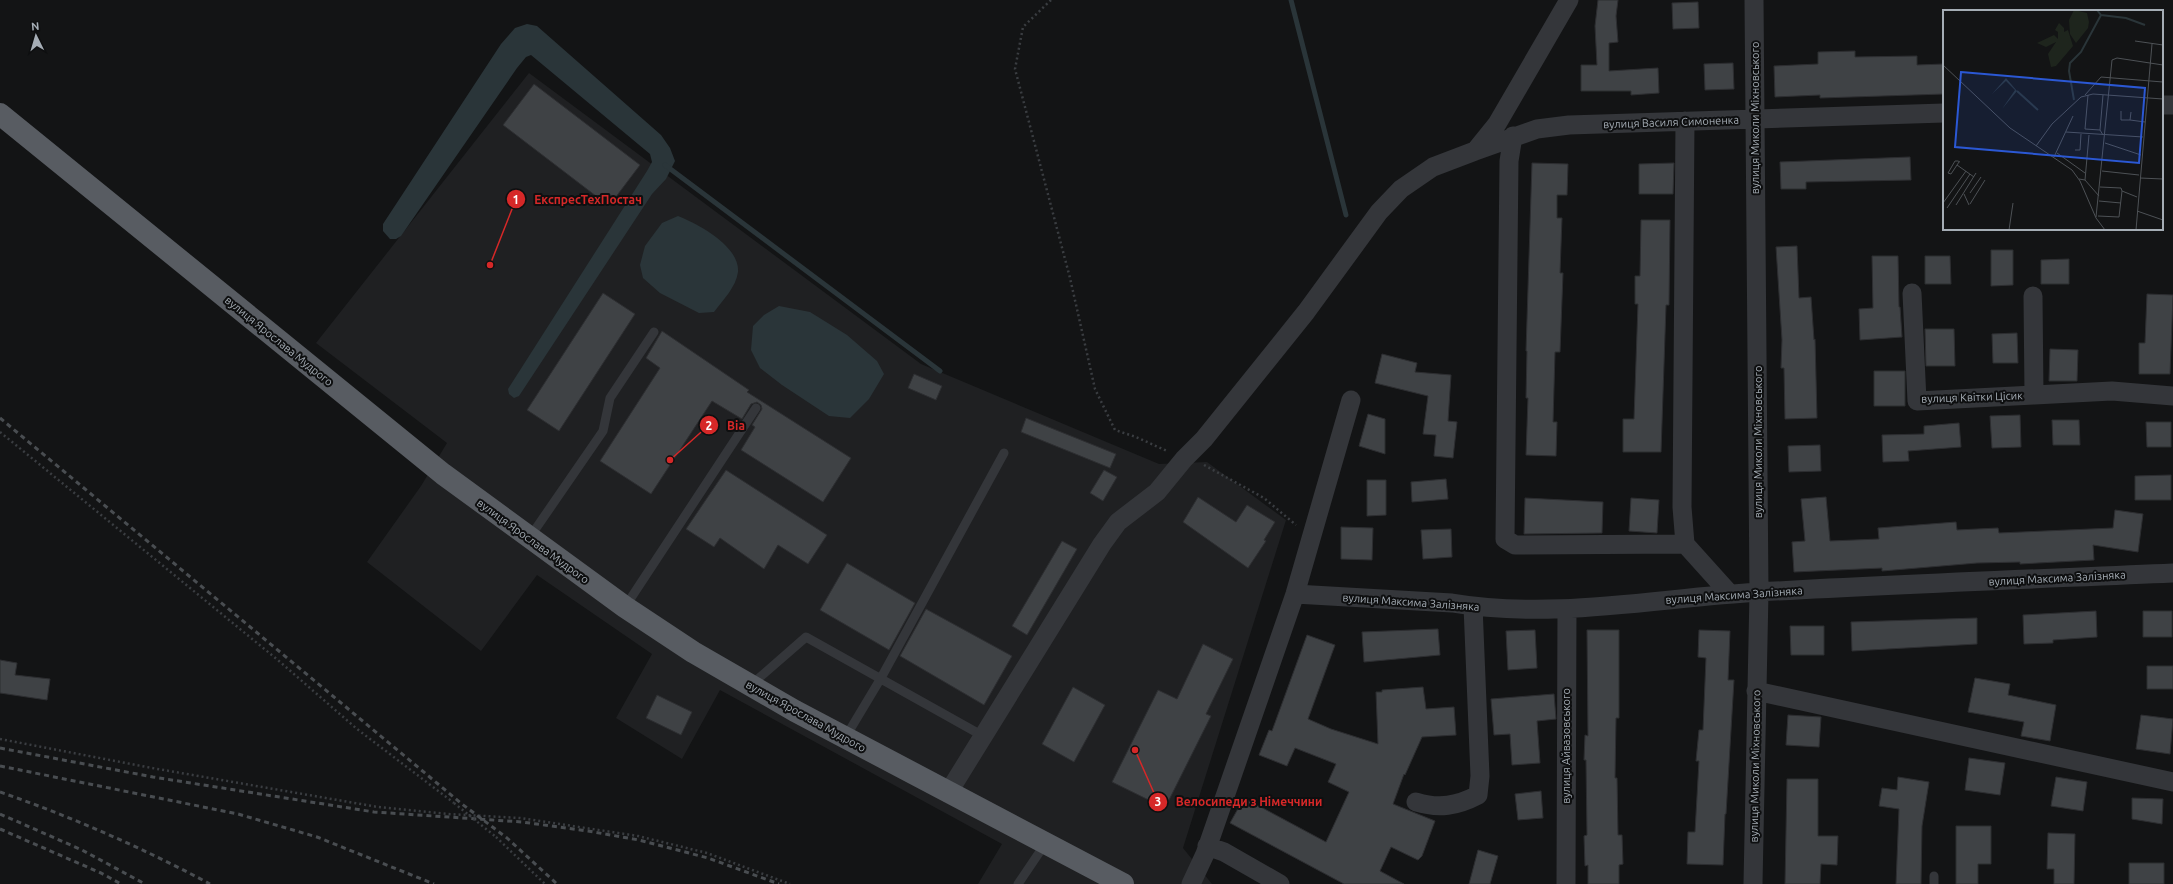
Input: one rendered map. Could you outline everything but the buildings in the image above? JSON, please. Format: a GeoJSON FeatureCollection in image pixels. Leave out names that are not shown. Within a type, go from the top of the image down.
{"type":"FeatureCollection","features":[{"type":"Feature","properties":{"kind":"highway","name":"вулиця Ярослава Мудрого"},"geometry":{"type":"LineString","coordinates":[[0,114],[443,474],[625,608],[693,652],[750,686],[948,793],[1123,884]]}},
{"type":"Feature","properties":{"kind":"street"},"geometry":{"type":"LineString","coordinates":[[1475,151],[1497,124],[1569,0]]}},
{"type":"Feature","properties":{"kind":"street","name":"вулиця Миколи Міхновського"},"geometry":{"type":"LineString","coordinates":[[1753,884],[1759,592],[1754,0]]}},
{"type":"Feature","properties":{"kind":"street","name":"вулиця Василя Симоненка"},"geometry":{"type":"LineString","coordinates":[[948,793],[1102,544],[1118,522],[1157,492],[1184,459],[1204,439],[1249,385],[1306,312],[1379,212],[1401,189],[1433,167],[1537,128],[1569,125],[1943,113]]}},
{"type":"Feature","properties":{"kind":"street"},"geometry":{"type":"LineString","coordinates":[[1685,121],[1682,507],[1685,544],[1730,594]]}},
{"type":"Feature","properties":{"kind":"street"},"geometry":{"type":"LineString","coordinates":[[1513,136],[1509,161],[1505,539],[1514,545],[1685,544]]}},
{"type":"Feature","properties":{"kind":"street","name":"вулиця Квітки Цісик"},"geometry":{"type":"LineString","coordinates":[[1912,293],[1917,401],[2034,395],[2033,296]]}},
{"type":"Feature","properties":{"kind":"street"},"geometry":{"type":"LineString","coordinates":[[2034,395],[2112,391],[2173,396]]}},
{"type":"Feature","properties":{"kind":"street"},"geometry":{"type":"LineString","coordinates":[[1191,884],[1207,846],[1295,594],[1351,400]]}},
{"type":"Feature","properties":{"kind":"street","name":"вулиця Максима Залізняка"},"geometry":{"type":"LineString","coordinates":[[1295,594],[1452,603],[1473,606],[1567,609],[1759,592],[2173,573]]}},
{"type":"Feature","properties":{"kind":"street"},"geometry":{"type":"LineString","coordinates":[[1416,802],[1440,806],[1461,804],[1478,795],[1480,776],[1473,606]]}},
{"type":"Feature","properties":{"kind":"street","name":"вулиця Айвазовського"},"geometry":{"type":"LineString","coordinates":[[1566,884],[1567,609]]}},
{"type":"Feature","properties":{"kind":"street"},"geometry":{"type":"LineString","coordinates":[[1756,691],[2173,782]]}},
{"type":"Feature","properties":{"kind":"street"},"geometry":{"type":"LineString","coordinates":[[1207,846],[1224,852],[1280,884]]}},
{"type":"Feature","properties":{"kind":"lane"},"geometry":{"type":"LineString","coordinates":[[529,538],[603,431],[610,398],[654,332]]}},
{"type":"Feature","properties":{"kind":"lane"},"geometry":{"type":"LineString","coordinates":[[625,608],[756,408]]}},
{"type":"Feature","properties":{"kind":"lane"},"geometry":{"type":"LineString","coordinates":[[846,738],[1004,453]]}},
{"type":"Feature","properties":{"kind":"lane"},"geometry":{"type":"LineString","coordinates":[[750,686],[806,637],[984,736]]}},
{"type":"Feature","properties":{"kind":"lane"},"geometry":{"type":"LineString","coordinates":[[1018,884],[1046,844]]}},
{"type":"Feature","properties":{"kind":"path"},"geometry":{"type":"LineString","coordinates":[[1051,0],[1023,27],[1015,69],[1070,278],[1095,389],[1115,430],[1136,437],[1184,459],[1208,467],[1264,498],[1299,528],[1313,531]]}},
{"type":"Feature","properties":{"kind":"path"},"geometry":{"type":"LineString","coordinates":[[0,432],[279,661],[358,729],[496,837],[545,884]]}},
{"type":"Feature","properties":{"kind":"path"},"geometry":{"type":"LineString","coordinates":[[0,739],[152,768],[378,807],[448,814],[520,818],[638,836],[707,853],[790,884]]}},
{"type":"Feature","properties":{"kind":"shaded area"},"geometry":{"type":"Polygon","coordinates":[[[527,24],[537,26],[661,135],[670,148],[675,161],[666,179],[652,194],[519,396],[514,398],[509,394],[508,389],[647,171],[652,162],[650,154],[531,55],[526,57],[517,68],[401,236],[396,239],[390,239],[383,231],[383,224],[501,44],[515,28],[527,24]]]}},
{"type":"Feature","properties":{"kind":"shaded area"},"geometry":{"type":"Polygon","coordinates":[[[529,73],[921,364],[1159,464],[1207,462],[1286,520],[1183,848],[1212,884],[978,884],[1002,844],[720,690],[682,759],[616,718],[652,654],[537,575],[481,651],[367,562],[421,486],[447,443],[316,343],[529,73]]]}},
{"type":"Feature","properties":{"kind":"shaded area"},"geometry":{"type":"Polygon","coordinates":[[[678,216],[696,224],[716,237],[732,253],[737,262],[738,272],[735,283],[714,312],[699,313],[660,293],[643,278],[640,265],[645,246],[662,223],[678,216]]]}},
{"type":"Feature","properties":{"kind":"shaded area"},"geometry":{"type":"Polygon","coordinates":[[[779,306],[810,312],[847,335],[877,361],[884,374],[869,399],[850,418],[829,416],[782,385],[760,368],[751,350],[753,326],[764,315],[779,306]]]}},
{"type":"Feature","properties":{"kind":"waterway"},"geometry":{"type":"LineString","coordinates":[[1291,0],[1346,215]]}},
{"type":"Feature","properties":{"kind":"waterway"},"geometry":{"type":"LineString","coordinates":[[665,165],[940,371]]}},
{"type":"Feature","properties":{"kind":"railway"},"geometry":{"type":"LineString","coordinates":[[0,418],[462,804],[507,838],[557,884]]}},
{"type":"Feature","properties":{"kind":"railway"},"geometry":{"type":"LineString","coordinates":[[0,748],[153,777],[374,812],[522,822],[588,831],[639,840],[708,858],[779,884]]}},
{"type":"Feature","properties":{"kind":"railway"},"geometry":{"type":"LineString","coordinates":[[0,766],[238,814],[317,837],[434,884]]}},
{"type":"Feature","properties":{"kind":"railway"},"geometry":{"type":"LineString","coordinates":[[0,792],[107,834],[210,884]]}},
{"type":"Feature","properties":{"kind":"railway"},"geometry":{"type":"LineString","coordinates":[[0,814],[82,850],[145,884]]}},
{"type":"Feature","properties":{"kind":"railway"},"geometry":{"type":"LineString","coordinates":[[0,829],[101,873],[121,884]]}},
{"type":"Feature","properties":{"kind":"place","name":"ЕкспресТехПостач"},"geometry":{"type":"Point","coordinates":[490,265]}},
{"type":"Feature","properties":{"kind":"place","name":"Віа"},"geometry":{"type":"Point","coordinates":[670,460]}},
{"type":"Feature","properties":{"kind":"place","name":"Велосипеди з Німеччини"},"geometry":{"type":"Point","coordinates":[1135,750]}}]}
